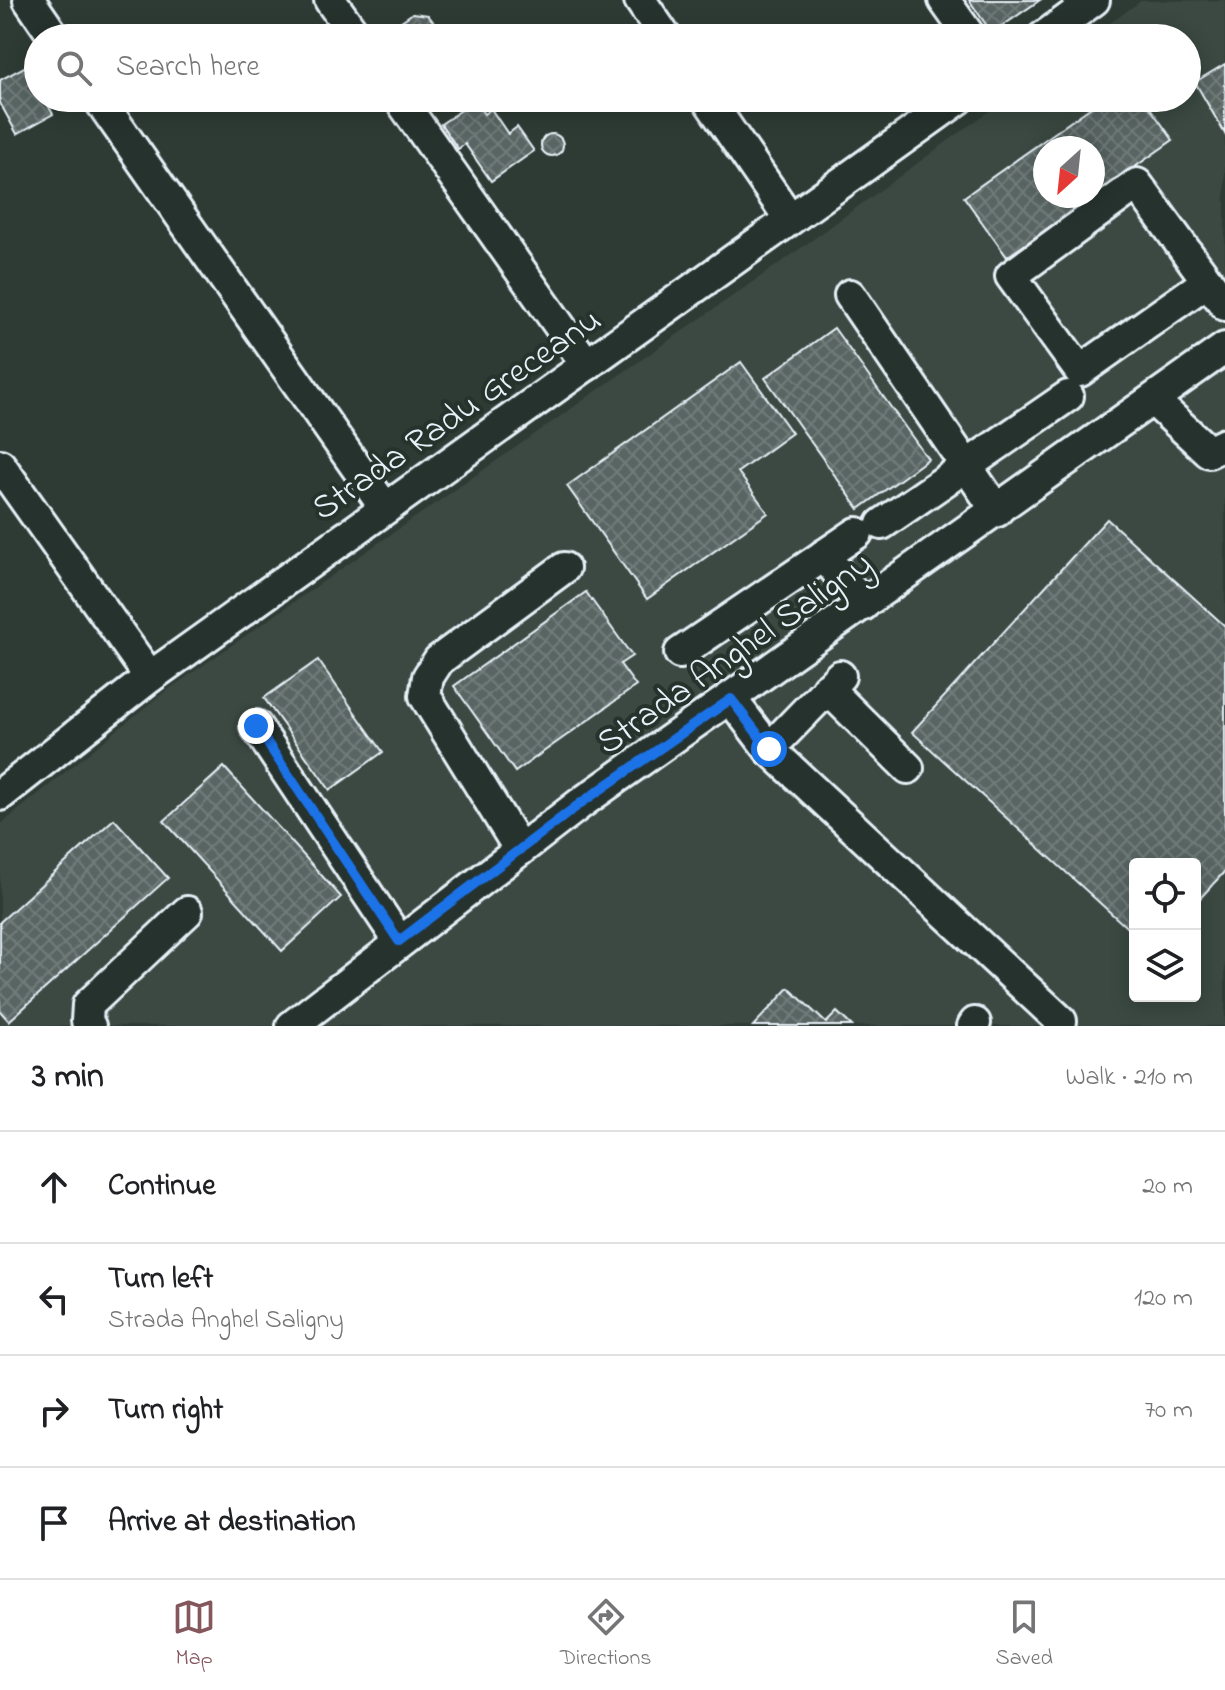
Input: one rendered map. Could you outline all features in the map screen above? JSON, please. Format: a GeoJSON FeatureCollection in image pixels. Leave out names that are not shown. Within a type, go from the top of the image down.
{"type":"FeatureCollection","features":[{"type":"Feature","properties":{"kind":"street"},"geometry":{"type":"LineString","coordinates":[[29,0],[45,24]]}},
{"type":"Feature","properties":{"kind":"street"},"geometry":{"type":"LineString","coordinates":[[330,0],[347,24]]}},
{"type":"Feature","properties":{"kind":"street"},"geometry":{"type":"LineString","coordinates":[[640,0],[656,24]]}},
{"type":"Feature","properties":{"kind":"street"},"geometry":{"type":"LineString","coordinates":[[944,0],[961,24]]}},
{"type":"Feature","properties":{"kind":"street"},"geometry":{"type":"LineString","coordinates":[[1061,24],[1094,0]]}},
{"type":"Feature","properties":{"kind":"street"},"geometry":{"type":"LineString","coordinates":[[108,112],[385,508]]}},
{"type":"Feature","properties":{"kind":"street"},"geometry":{"type":"LineString","coordinates":[[409,112],[587,365]]}},
{"type":"Feature","properties":{"kind":"street"},"geometry":{"type":"LineString","coordinates":[[717,112],[790,219]]}},
{"type":"Feature","properties":{"kind":"street","name":"Strada Radu Greceanu"},"geometry":{"type":"LineString","coordinates":[[0,795],[150,677],[940,112]]}},
{"type":"Feature","properties":{"kind":"street"},"geometry":{"type":"LineString","coordinates":[[1137,184],[1216,293],[1080,371],[1011,276],[1137,184]]}},
{"type":"Feature","properties":{"kind":"street"},"geometry":{"type":"LineString","coordinates":[[850,295],[997,511]]}},
{"type":"Feature","properties":{"kind":"street","name":"Strada Anghel Saligny"},"geometry":{"type":"LineString","coordinates":[[292,1026],[520,850],[1225,348]]}},
{"type":"Feature","properties":{"kind":"street"},"geometry":{"type":"LineString","coordinates":[[680,653],[824,555],[967,466],[1068,396]]}},
{"type":"Feature","properties":{"kind":"street"},"geometry":{"type":"LineString","coordinates":[[1153,400],[1209,452],[1225,444]]}},
{"type":"Feature","properties":{"kind":"street"},"geometry":{"type":"LineString","coordinates":[[0,465],[150,677]]}},
{"type":"Feature","properties":{"kind":"street"},"geometry":{"type":"LineString","coordinates":[[824,555],[863,605]]}},
{"type":"Feature","properties":{"kind":"street"},"geometry":{"type":"LineString","coordinates":[[520,850],[425,696],[428,677],[439,660],[564,568]]}},
{"type":"Feature","properties":{"kind":"street"},"geometry":{"type":"LineString","coordinates":[[769,749],[835,681],[908,768]]}},
{"type":"Feature","properties":{"kind":"street"},"geometry":{"type":"LineString","coordinates":[[731,699],[769,749],[1061,1021]]}},
{"type":"Feature","properties":{"kind":"street"},"geometry":{"type":"LineString","coordinates":[[256,726],[399,941]]}},
{"type":"Feature","properties":{"kind":"street"},"geometry":{"type":"LineString","coordinates":[[90,1026],[87,1021],[88,1005],[187,912]]}},
{"type":"Feature","properties":{"kind":"shaded area"},"geometry":{"type":"Polygon","coordinates":[[[1225,0],[1225,1026],[0,1026],[0,825],[159,696],[790,256],[988,112],[1201,112],[1201,24],[1109,24],[1141,1],[1225,0]]]}},
{"type":"Feature","properties":{"kind":"building"},"geometry":{"type":"Polygon","coordinates":[[[969,0],[1040,0],[1005,24],[986,24],[969,0]]]}},
{"type":"Feature","properties":{"kind":"building"},"geometry":{"type":"Polygon","coordinates":[[[413,13],[428,15],[435,24],[397,24],[413,13]]]}},
{"type":"Feature","properties":{"kind":"building"},"geometry":{"type":"Polygon","coordinates":[[[1225,64],[1225,134],[1201,92],[1201,78],[1225,64]]]}},
{"type":"Feature","properties":{"kind":"building"},"geometry":{"type":"Polygon","coordinates":[[[24,67],[24,112],[53,114],[17,134],[0,103],[0,80],[24,67]]]}},
{"type":"Feature","properties":{"kind":"building"},"geometry":{"type":"Polygon","coordinates":[[[459,112],[493,112],[508,134],[517,127],[534,151],[491,181],[465,144],[458,149],[441,124],[459,112]]]}},
{"type":"Feature","properties":{"kind":"building"},"geometry":{"type":"Polygon","coordinates":[[[1084,112],[1153,112],[1173,140],[1105,188],[1105,136],[1050,136],[1084,112]]]}},
{"type":"Feature","properties":{"kind":"building"},"geometry":{"type":"Polygon","coordinates":[[[552,134],[560,137],[563,145],[560,153],[552,156],[544,153],[541,145],[544,137],[552,134]]]}},
{"type":"Feature","properties":{"kind":"building"},"geometry":{"type":"Polygon","coordinates":[[[1033,148],[1033,208],[1077,208],[1007,257],[964,197],[1033,148]]]}},
{"type":"Feature","properties":{"kind":"building"},"geometry":{"type":"Polygon","coordinates":[[[834,328],[928,459],[859,509],[765,378],[834,328]]]}},
{"type":"Feature","properties":{"kind":"building"},"geometry":{"type":"Polygon","coordinates":[[[741,362],[792,433],[738,472],[768,513],[647,599],[567,486],[741,362]]]}},
{"type":"Feature","properties":{"kind":"building"},"geometry":{"type":"Polygon","coordinates":[[[1107,519],[1225,626],[1225,871],[1201,897],[1201,858],[1129,858],[1129,930],[912,732],[1107,519]]]}},
{"type":"Feature","properties":{"kind":"building"},"geometry":{"type":"Polygon","coordinates":[[[586,592],[632,656],[620,664],[636,686],[515,772],[454,686],[586,592]]]}},
{"type":"Feature","properties":{"kind":"building"},"geometry":{"type":"Polygon","coordinates":[[[318,660],[383,752],[330,790],[264,698],[318,660]]]}},
{"type":"Feature","properties":{"kind":"building"},"geometry":{"type":"Polygon","coordinates":[[[224,767],[341,897],[282,951],[164,821],[224,767]]]}},
{"type":"Feature","properties":{"kind":"building"},"geometry":{"type":"Polygon","coordinates":[[[114,819],[168,878],[9,1021],[0,1011],[0,922],[114,819]]]}},
{"type":"Feature","properties":{"kind":"building"},"geometry":{"type":"Polygon","coordinates":[[[789,988],[826,1023],[837,1012],[852,1026],[753,1026],[789,988]]]}},
{"type":"Feature","properties":{"kind":"route"},"geometry":{"type":"LineString","coordinates":[[256,726],[399,941],[581,803],[731,699],[769,749]]}}]}
